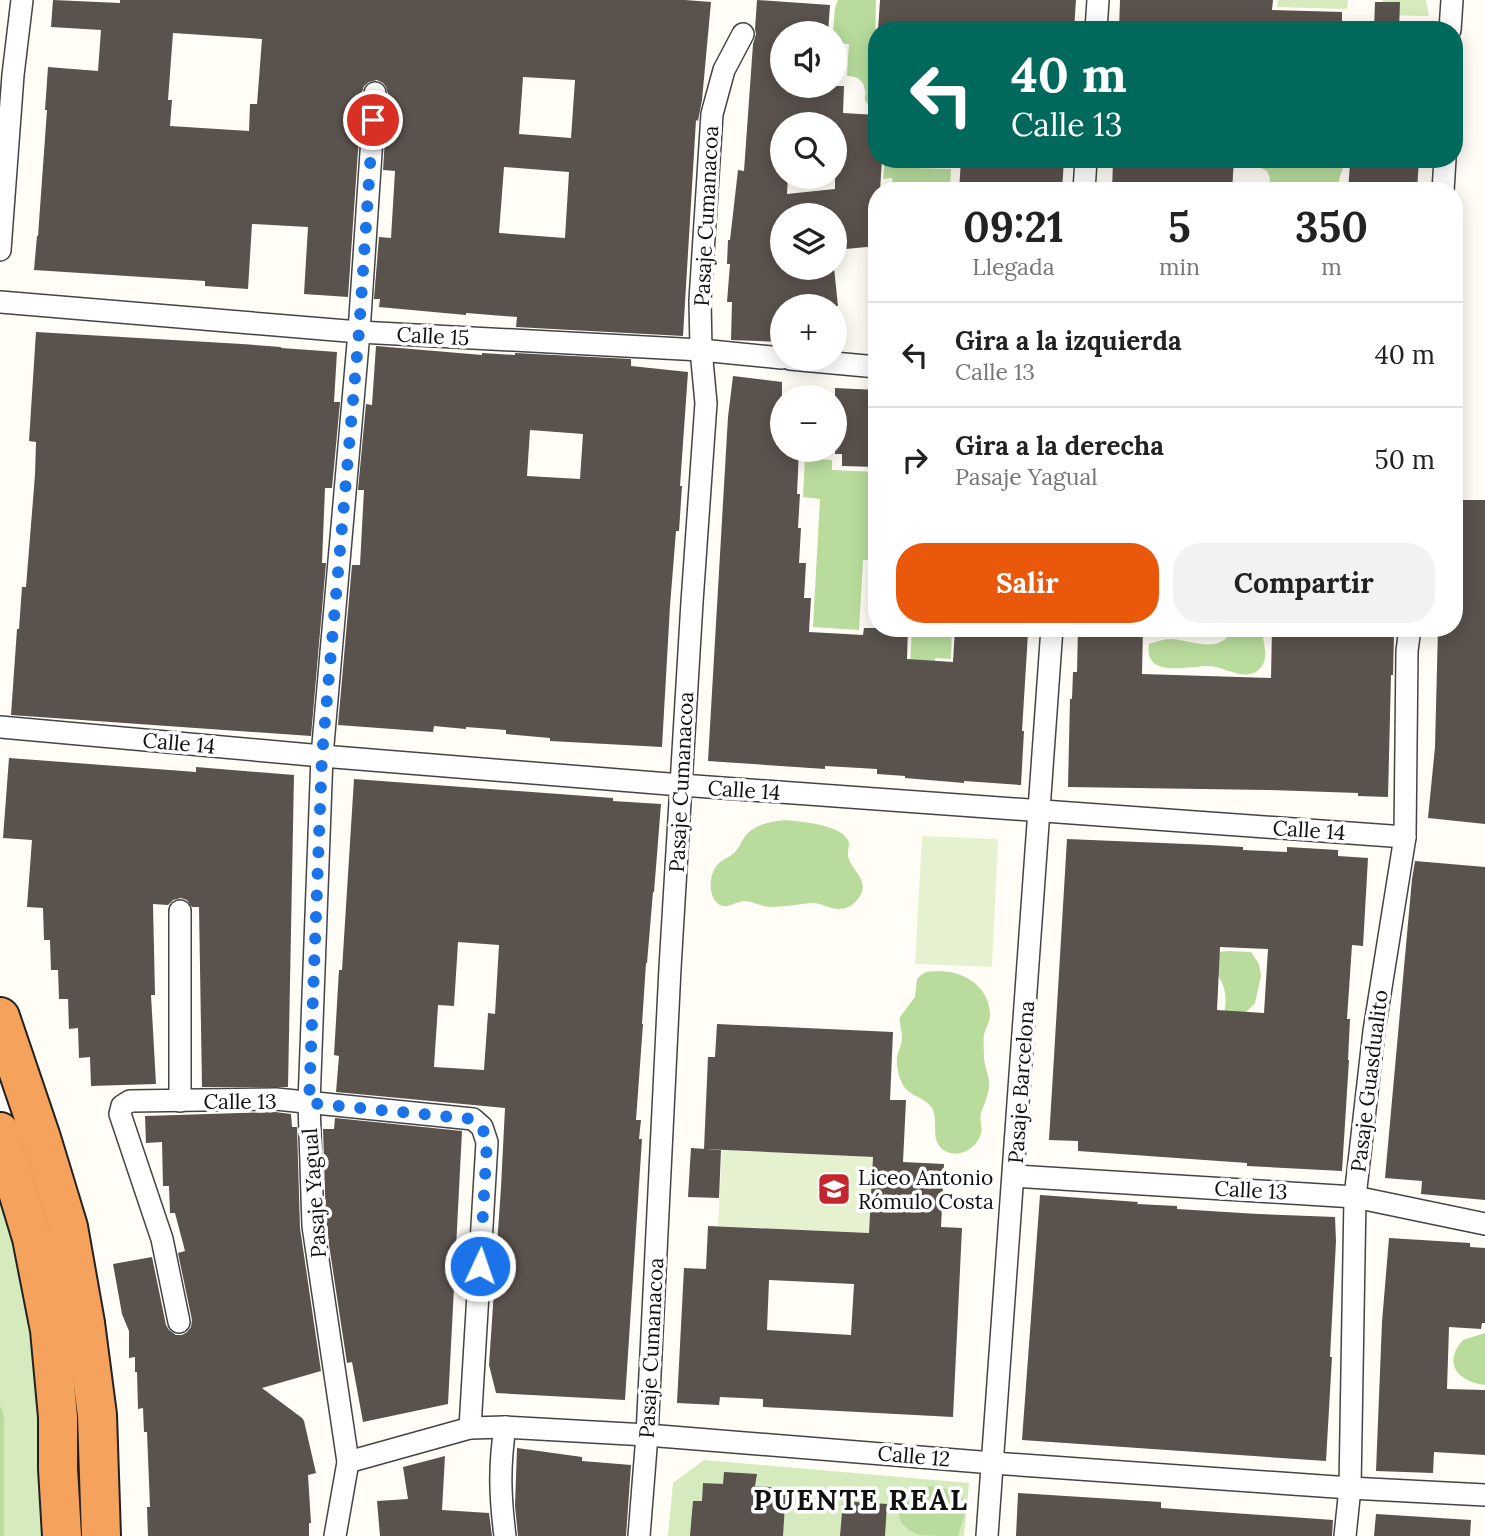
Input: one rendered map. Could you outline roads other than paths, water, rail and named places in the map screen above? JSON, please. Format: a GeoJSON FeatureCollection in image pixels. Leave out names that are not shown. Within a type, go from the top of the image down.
{"type":"FeatureCollection","features":[{"type":"Feature","properties":{"kind":"highway"},"geometry":{"type":"LineString","coordinates":[[0,1017],[68,1227],[85,1323],[97,1415],[101,1536]]}},
{"type":"Feature","properties":{"kind":"highway"},"geometry":{"type":"LineString","coordinates":[[0,1132],[32,1238],[50,1330],[58,1418],[62,1536]]}},
{"type":"Feature","properties":{"kind":"street"},"geometry":{"type":"LineString","coordinates":[[0,250],[13,75],[22,0]]}},
{"type":"Feature","properties":{"kind":"street"},"geometry":{"type":"LineString","coordinates":[[1097,21],[1098,0]]}},
{"type":"Feature","properties":{"kind":"street"},"geometry":{"type":"LineString","coordinates":[[1451,21],[1452,0]]}},
{"type":"Feature","properties":{"kind":"street","name":"Pasaje Cumanacoa"},"geometry":{"type":"LineString","coordinates":[[639,1536],[647,1435],[681,785],[706,403],[700,300],[712,114],[724,70],[743,34]]}},
{"type":"Feature","properties":{"kind":"street","name":"Pasaje Yagual"},"geometry":{"type":"LineString","coordinates":[[335,1536],[348,1462],[313,1226],[309,1103],[322,756],[359,332],[375,93]]}},
{"type":"Feature","properties":{"kind":"street","name":"Calle 15"},"geometry":{"type":"LineString","coordinates":[[0,302],[359,332],[701,350],[770,357]]}},
{"type":"Feature","properties":{"kind":"street"},"geometry":{"type":"LineString","coordinates":[[847,364],[868,366]]}},
{"type":"Feature","properties":{"kind":"street","name":"Pasaje Barcelona"},"geometry":{"type":"LineString","coordinates":[[987,1536],[1051,637]]}},
{"type":"Feature","properties":{"kind":"street","name":"Pasaje Guasdualito"},"geometry":{"type":"LineString","coordinates":[[1345,1536],[1350,1488],[1355,1197],[1374,1031],[1405,837],[1409,637]]}},
{"type":"Feature","properties":{"kind":"street","name":"Calle 14"},"geometry":{"type":"LineString","coordinates":[[0,727],[681,785],[1405,837]]}},
{"type":"Feature","properties":{"kind":"street"},"geometry":{"type":"LineString","coordinates":[[180,911],[180,1101]]}},
{"type":"Feature","properties":{"kind":"street","name":"Calle 13"},"geometry":{"type":"LineString","coordinates":[[179,1322],[162,1239],[120,1114],[122,1106],[130,1101],[276,1099],[472,1119],[482,1127],[487,1142],[470,1428]]}},
{"type":"Feature","properties":{"kind":"street","name":"Calle 13"},"geometry":{"type":"LineString","coordinates":[[1014,1176],[1355,1197],[1485,1224]]}},
{"type":"Feature","properties":{"kind":"street"},"geometry":{"type":"LineString","coordinates":[[505,1427],[500,1495],[505,1536]]}},
{"type":"Feature","properties":{"kind":"street","name":"Calle 12"},"geometry":{"type":"LineString","coordinates":[[348,1462],[470,1428],[505,1427],[647,1435],[1350,1488],[1485,1495]]}},
{"type":"Feature","properties":{"kind":"place","name":"Liceo Antonio Rómulo Costa"},"geometry":{"type":"Point","coordinates":[834,1189]}},
{"type":"Feature","properties":{"kind":"district","name":"PUENTE REAL"},"geometry":{"type":"Point","coordinates":[861,1500]}}]}
